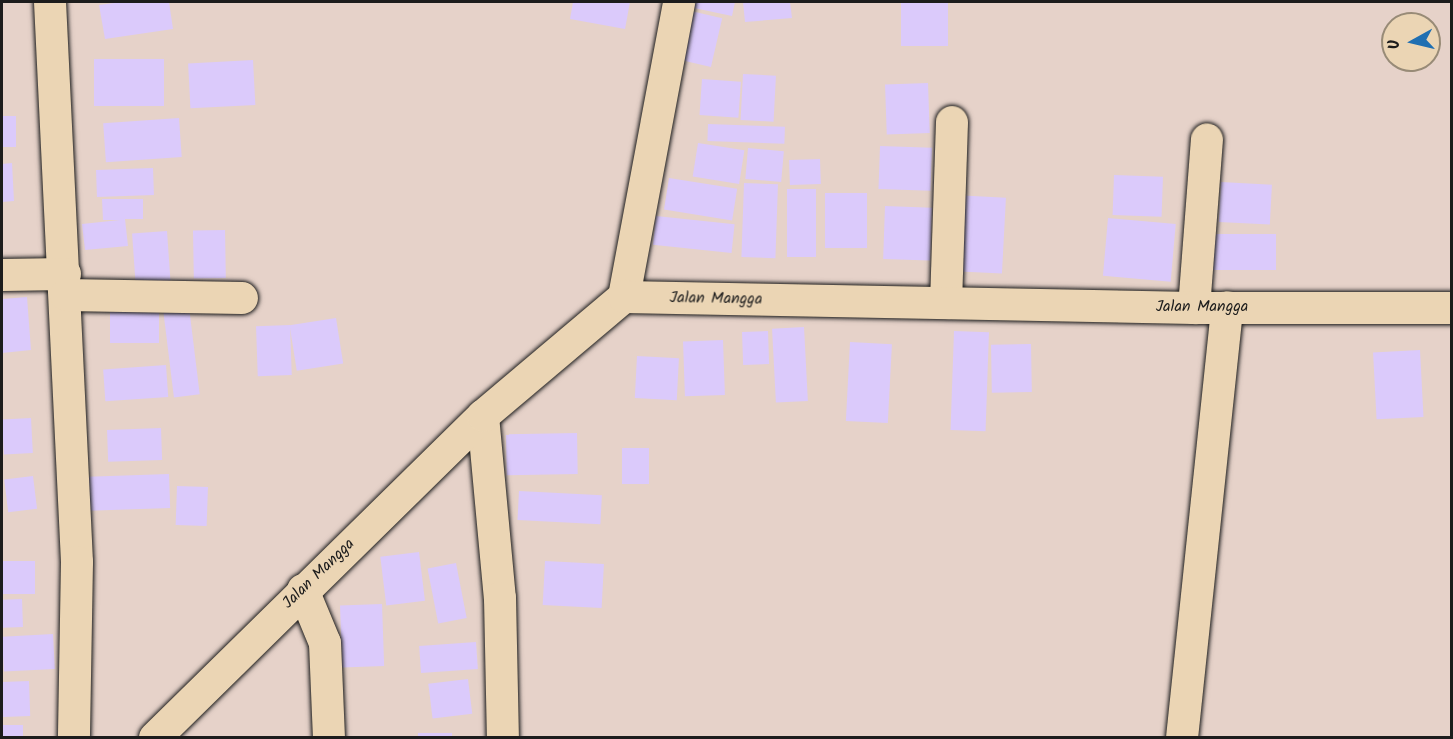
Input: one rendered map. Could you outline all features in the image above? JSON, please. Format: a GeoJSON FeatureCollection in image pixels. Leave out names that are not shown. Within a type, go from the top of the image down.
{"type":"FeatureCollection","features":[{"type":"Feature","properties":{"kind":"street"},"geometry":{"type":"LineString","coordinates":[[50,2],[66,285],[77,562],[74,738]]}},
{"type":"Feature","properties":{"kind":"street"},"geometry":{"type":"LineString","coordinates":[[624,297],[679,2]]}},
{"type":"Feature","properties":{"kind":"street"},"geometry":{"type":"LineString","coordinates":[[946,303],[952,122]]}},
{"type":"Feature","properties":{"kind":"street"},"geometry":{"type":"LineString","coordinates":[[1194,308],[1207,139]]}},
{"type":"Feature","properties":{"kind":"street"},"geometry":{"type":"LineString","coordinates":[[2,275],[66,285],[242,298]]}},
{"type":"Feature","properties":{"kind":"street","name":"Jalan Mangga"},"geometry":{"type":"LineString","coordinates":[[155,738],[303,590],[483,416],[624,297],[1194,308],[1452,308]]}},
{"type":"Feature","properties":{"kind":"street"},"geometry":{"type":"LineString","coordinates":[[1182,738],[1227,307]]}},
{"type":"Feature","properties":{"kind":"street"},"geometry":{"type":"LineString","coordinates":[[483,416],[501,598],[503,738]]}},
{"type":"Feature","properties":{"kind":"street"},"geometry":{"type":"LineString","coordinates":[[303,590],[325,643],[329,738]]}},
{"type":"Feature","properties":{"kind":"street"},"geometry":{"type":"LineString","coordinates":[[191,702],[191,738]]}},
{"type":"Feature","properties":{"kind":"building"},"geometry":{"type":"Polygon","coordinates":[[[122,2],[169,2],[173,29],[105,39],[99,5],[122,2]]]}},
{"type":"Feature","properties":{"kind":"building"},"geometry":{"type":"Polygon","coordinates":[[[573,2],[630,2],[625,29],[570,19],[573,2]]]}},
{"type":"Feature","properties":{"kind":"building"},"geometry":{"type":"Polygon","coordinates":[[[695,2],[735,2],[732,16],[694,8],[695,2]]]}},
{"type":"Feature","properties":{"kind":"building"},"geometry":{"type":"Polygon","coordinates":[[[743,2],[790,2],[792,18],[745,22],[743,2]]]}},
{"type":"Feature","properties":{"kind":"building"},"geometry":{"type":"Polygon","coordinates":[[[901,2],[948,2],[948,46],[901,46],[901,2]]]}},
{"type":"Feature","properties":{"kind":"building"},"geometry":{"type":"Polygon","coordinates":[[[691,11],[722,18],[711,67],[680,60],[691,11]]]}},
{"type":"Feature","properties":{"kind":"building"},"geometry":{"type":"Polygon","coordinates":[[[94,59],[164,59],[164,106],[94,106],[94,59]]]}},
{"type":"Feature","properties":{"kind":"building"},"geometry":{"type":"Polygon","coordinates":[[[253,60],[255,105],[190,108],[188,63],[253,60]]]}},
{"type":"Feature","properties":{"kind":"building"},"geometry":{"type":"Polygon","coordinates":[[[743,74],[776,76],[774,122],[741,120],[743,74]]]}},
{"type":"Feature","properties":{"kind":"building"},"geometry":{"type":"Polygon","coordinates":[[[702,79],[741,82],[738,118],[699,115],[702,79]]]}},
{"type":"Feature","properties":{"kind":"building"},"geometry":{"type":"Polygon","coordinates":[[[928,83],[930,133],[887,134],[885,85],[928,83]]]}},
{"type":"Feature","properties":{"kind":"building"},"geometry":{"type":"Polygon","coordinates":[[[2,116],[16,116],[16,147],[2,147],[2,116]]]}},
{"type":"Feature","properties":{"kind":"building"},"geometry":{"type":"Polygon","coordinates":[[[179,118],[182,157],[106,162],[103,123],[179,118]]]}},
{"type":"Feature","properties":{"kind":"building"},"geometry":{"type":"Polygon","coordinates":[[[708,124],[785,127],[784,144],[707,141],[708,124]]]}},
{"type":"Feature","properties":{"kind":"building"},"geometry":{"type":"Polygon","coordinates":[[[698,143],[744,150],[739,184],[693,177],[698,143]]]}},
{"type":"Feature","properties":{"kind":"building"},"geometry":{"type":"Polygon","coordinates":[[[880,146],[932,148],[930,191],[878,189],[880,146]]]}},
{"type":"Feature","properties":{"kind":"building"},"geometry":{"type":"Polygon","coordinates":[[[748,148],[784,151],[781,182],[745,179],[748,148]]]}},
{"type":"Feature","properties":{"kind":"building"},"geometry":{"type":"Polygon","coordinates":[[[820,159],[821,184],[790,185],[789,160],[820,159]]]}},
{"type":"Feature","properties":{"kind":"building"},"geometry":{"type":"Polygon","coordinates":[[[12,163],[14,201],[2,202],[2,164],[12,163]]]}},
{"type":"Feature","properties":{"kind":"building"},"geometry":{"type":"Polygon","coordinates":[[[153,168],[154,195],[97,197],[96,170],[153,168]]]}},
{"type":"Feature","properties":{"kind":"building"},"geometry":{"type":"Polygon","coordinates":[[[1114,175],[1163,177],[1162,217],[1113,215],[1114,175]]]}},
{"type":"Feature","properties":{"kind":"building"},"geometry":{"type":"Polygon","coordinates":[[[669,178],[737,189],[732,220],[664,210],[669,178]]]}},
{"type":"Feature","properties":{"kind":"building"},"geometry":{"type":"Polygon","coordinates":[[[1221,182],[1272,185],[1270,225],[1219,222],[1221,182]]]}},
{"type":"Feature","properties":{"kind":"building"},"geometry":{"type":"Polygon","coordinates":[[[744,183],[778,184],[775,258],[741,257],[744,183]]]}},
{"type":"Feature","properties":{"kind":"building"},"geometry":{"type":"Polygon","coordinates":[[[787,189],[816,189],[816,257],[787,257],[787,189]]]}},
{"type":"Feature","properties":{"kind":"building"},"geometry":{"type":"Polygon","coordinates":[[[825,193],[867,193],[867,248],[825,248],[825,193]]]}},
{"type":"Feature","properties":{"kind":"building"},"geometry":{"type":"Polygon","coordinates":[[[954,195],[1006,198],[1002,274],[950,271],[954,195]]]}},
{"type":"Feature","properties":{"kind":"building"},"geometry":{"type":"Polygon","coordinates":[[[102,199],[143,199],[143,219],[125,219],[128,246],[85,250],[82,224],[120,220],[103,220],[102,199]]]}},
{"type":"Feature","properties":{"kind":"building"},"geometry":{"type":"Polygon","coordinates":[[[885,206],[932,208],[930,261],[883,259],[885,206]]]}},
{"type":"Feature","properties":{"kind":"building"},"geometry":{"type":"Polygon","coordinates":[[[656,216],[735,224],[732,253],[653,245],[656,216]]]}},
{"type":"Feature","properties":{"kind":"building"},"geometry":{"type":"Polygon","coordinates":[[[1108,218],[1176,224],[1171,282],[1103,276],[1108,218]]]}},
{"type":"Feature","properties":{"kind":"building"},"geometry":{"type":"Polygon","coordinates":[[[225,230],[226,278],[194,279],[193,231],[225,230]]]}},
{"type":"Feature","properties":{"kind":"building"},"geometry":{"type":"Polygon","coordinates":[[[167,231],[171,282],[136,284],[132,233],[167,231]]]}},
{"type":"Feature","properties":{"kind":"building"},"geometry":{"type":"Polygon","coordinates":[[[1205,234],[1276,234],[1276,270],[1205,270],[1205,234]]]}},
{"type":"Feature","properties":{"kind":"building"},"geometry":{"type":"Polygon","coordinates":[[[27,297],[31,350],[2,353],[2,299],[27,297]]]}},
{"type":"Feature","properties":{"kind":"building"},"geometry":{"type":"Polygon","coordinates":[[[110,301],[159,301],[159,343],[110,343],[110,301]]]}},
{"type":"Feature","properties":{"kind":"building"},"geometry":{"type":"Polygon","coordinates":[[[189,307],[200,394],[174,398],[163,310],[189,307]]]}},
{"type":"Feature","properties":{"kind":"building"},"geometry":{"type":"Polygon","coordinates":[[[336,318],[343,363],[297,371],[290,325],[336,318]]]}},
{"type":"Feature","properties":{"kind":"building"},"geometry":{"type":"Polygon","coordinates":[[[290,325],[292,375],[258,376],[256,326],[290,325]]]}},
{"type":"Feature","properties":{"kind":"building"},"geometry":{"type":"Polygon","coordinates":[[[804,327],[808,401],[776,403],[772,329],[804,327]]]}},
{"type":"Feature","properties":{"kind":"building"},"geometry":{"type":"Polygon","coordinates":[[[768,331],[769,364],[743,365],[742,332],[768,331]]]}},
{"type":"Feature","properties":{"kind":"building"},"geometry":{"type":"Polygon","coordinates":[[[954,331],[989,332],[986,431],[951,430],[954,331]]]}},
{"type":"Feature","properties":{"kind":"building"},"geometry":{"type":"Polygon","coordinates":[[[723,340],[725,395],[685,396],[683,341],[723,340]]]}},
{"type":"Feature","properties":{"kind":"building"},"geometry":{"type":"Polygon","coordinates":[[[850,342],[892,344],[888,423],[846,421],[850,342]]]}},
{"type":"Feature","properties":{"kind":"building"},"geometry":{"type":"Polygon","coordinates":[[[1031,344],[1032,392],[992,393],[991,345],[1031,344]]]}},
{"type":"Feature","properties":{"kind":"building"},"geometry":{"type":"Polygon","coordinates":[[[1420,350],[1424,417],[1377,419],[1373,352],[1420,350]]]}},
{"type":"Feature","properties":{"kind":"building"},"geometry":{"type":"Polygon","coordinates":[[[637,356],[679,358],[677,400],[635,398],[637,356]]]}},
{"type":"Feature","properties":{"kind":"building"},"geometry":{"type":"Polygon","coordinates":[[[166,365],[168,397],[105,401],[103,369],[166,365]]]}},
{"type":"Feature","properties":{"kind":"building"},"geometry":{"type":"Polygon","coordinates":[[[31,418],[33,453],[4,454],[2,420],[31,418]]]}},
{"type":"Feature","properties":{"kind":"building"},"geometry":{"type":"Polygon","coordinates":[[[161,428],[162,460],[108,462],[107,430],[161,428]]]}},
{"type":"Feature","properties":{"kind":"building"},"geometry":{"type":"Polygon","coordinates":[[[577,433],[578,474],[507,475],[506,434],[577,433]]]}},
{"type":"Feature","properties":{"kind":"building"},"geometry":{"type":"Polygon","coordinates":[[[622,448],[649,448],[649,484],[622,484],[622,448]]]}},
{"type":"Feature","properties":{"kind":"building"},"geometry":{"type":"Polygon","coordinates":[[[169,474],[170,508],[89,511],[88,477],[169,474]]]}},
{"type":"Feature","properties":{"kind":"building"},"geometry":{"type":"Polygon","coordinates":[[[33,476],[37,509],[8,512],[4,480],[33,476]]]}},
{"type":"Feature","properties":{"kind":"building"},"geometry":{"type":"Polygon","coordinates":[[[177,486],[208,487],[207,526],[176,525],[177,486]]]}},
{"type":"Feature","properties":{"kind":"building"},"geometry":{"type":"Polygon","coordinates":[[[519,491],[602,495],[600,524],[517,520],[519,491]]]}},
{"type":"Feature","properties":{"kind":"building"},"geometry":{"type":"Polygon","coordinates":[[[419,552],[425,601],[386,605],[380,557],[419,552]]]}},
{"type":"Feature","properties":{"kind":"building"},"geometry":{"type":"Polygon","coordinates":[[[2,561],[35,561],[35,594],[2,594],[2,561]]]}},
{"type":"Feature","properties":{"kind":"building"},"geometry":{"type":"Polygon","coordinates":[[[545,561],[604,564],[602,608],[543,605],[545,561]]]}},
{"type":"Feature","properties":{"kind":"building"},"geometry":{"type":"Polygon","coordinates":[[[456,563],[467,618],[438,624],[428,569],[456,563]]]}},
{"type":"Feature","properties":{"kind":"building"},"geometry":{"type":"Polygon","coordinates":[[[22,599],[23,627],[3,628],[2,600],[22,599]]]}},
{"type":"Feature","properties":{"kind":"building"},"geometry":{"type":"Polygon","coordinates":[[[382,604],[384,666],[342,667],[340,605],[382,604]]]}},
{"type":"Feature","properties":{"kind":"building"},"geometry":{"type":"Polygon","coordinates":[[[53,634],[55,669],[4,672],[2,637],[53,634]]]}},
{"type":"Feature","properties":{"kind":"building"},"geometry":{"type":"Polygon","coordinates":[[[476,642],[478,669],[421,673],[419,646],[476,642]]]}},
{"type":"Feature","properties":{"kind":"building"},"geometry":{"type":"Polygon","coordinates":[[[468,679],[472,714],[433,719],[428,684],[468,679]]]}},
{"type":"Feature","properties":{"kind":"building"},"geometry":{"type":"Polygon","coordinates":[[[29,681],[30,716],[3,717],[2,682],[29,681]]]}},
{"type":"Feature","properties":{"kind":"building"},"geometry":{"type":"Polygon","coordinates":[[[2,725],[23,725],[23,738],[2,738],[2,725]]]}},
{"type":"Feature","properties":{"kind":"building"},"geometry":{"type":"Polygon","coordinates":[[[418,733],[452,733],[452,738],[418,738],[418,733]]]}}]}
